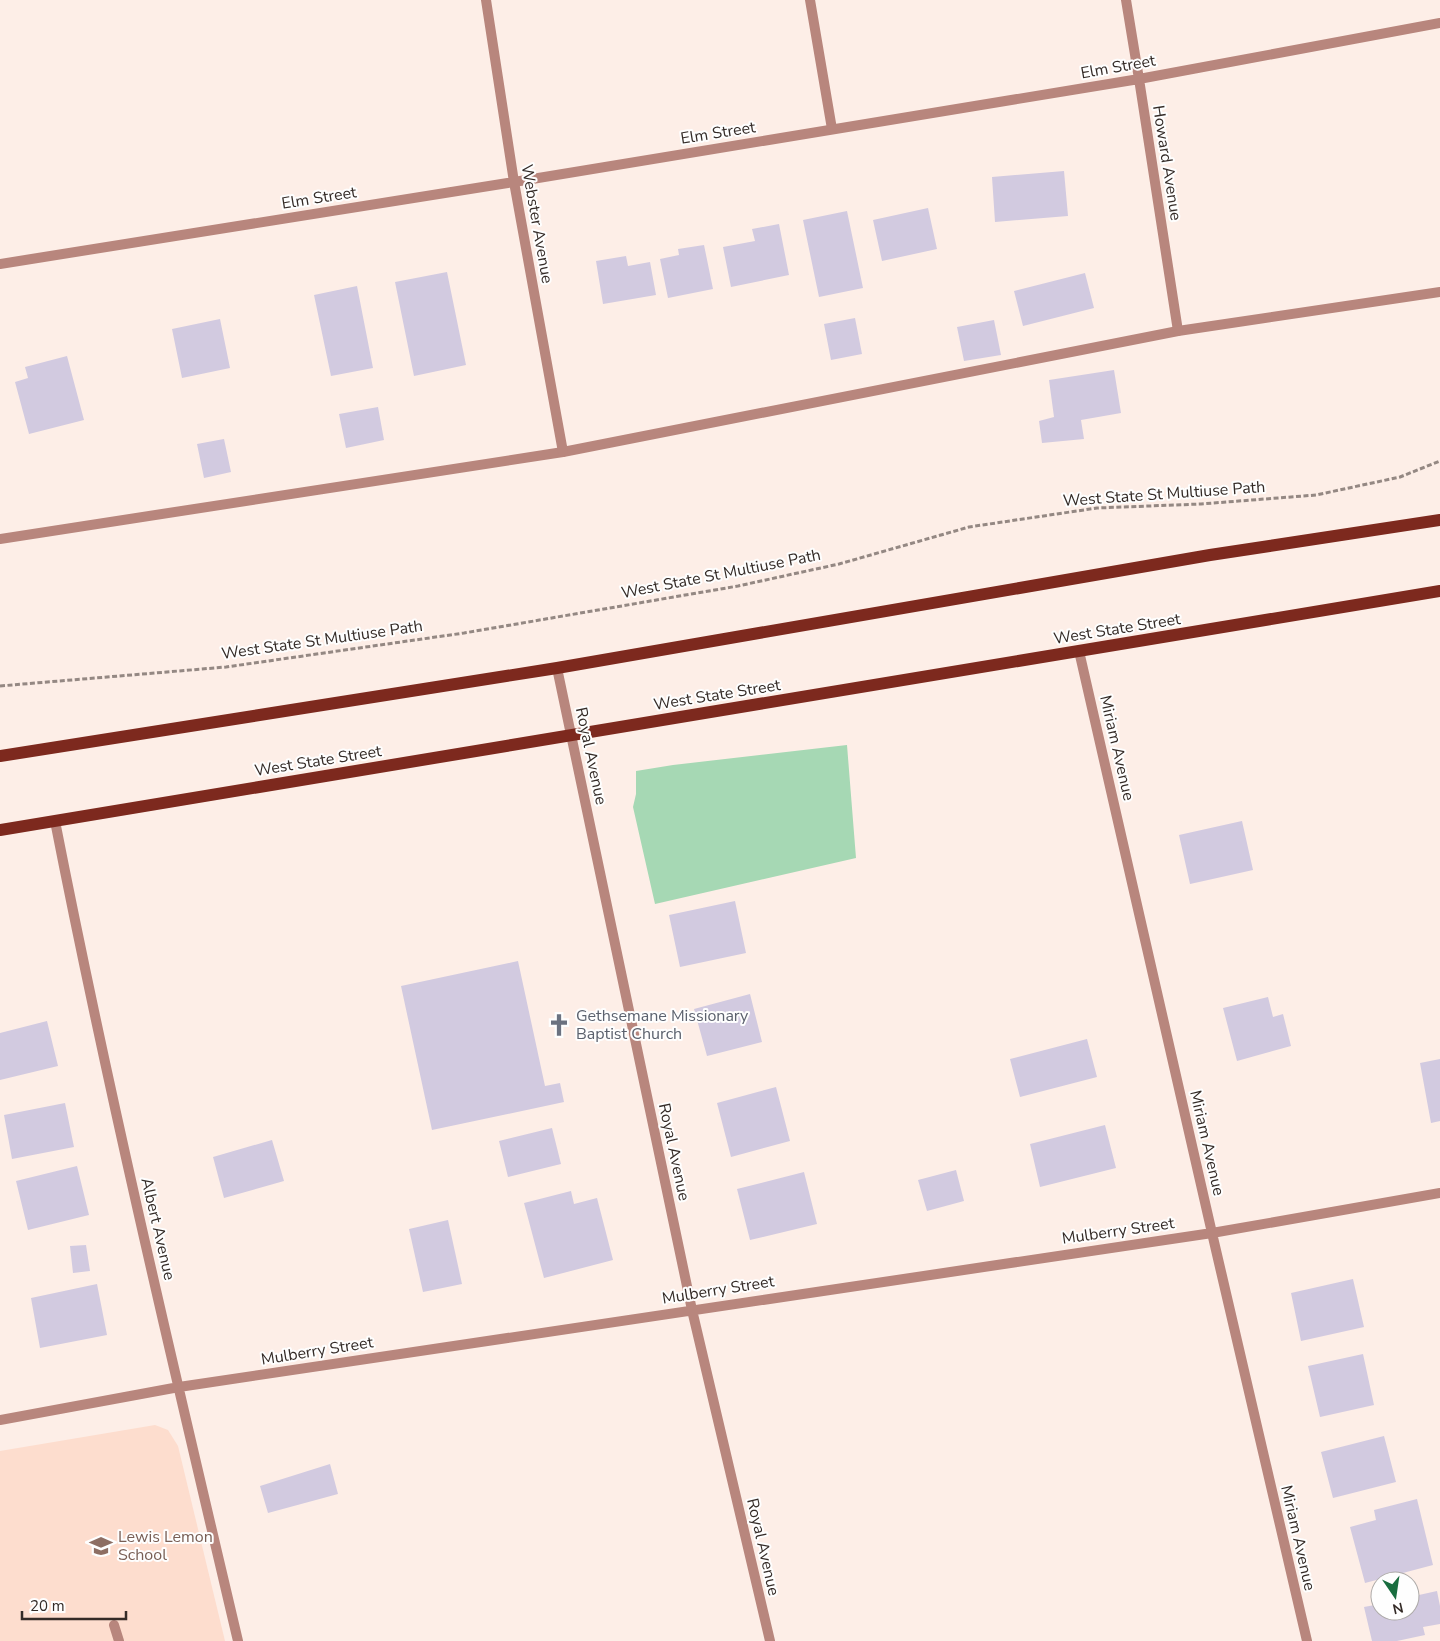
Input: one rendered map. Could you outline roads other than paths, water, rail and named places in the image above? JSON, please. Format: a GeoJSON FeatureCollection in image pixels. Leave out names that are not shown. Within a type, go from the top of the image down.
{"type":"FeatureCollection","features":[{"type":"Feature","properties":{"kind":"main road"},"geometry":{"type":"LineString","coordinates":[[0,756],[557,668],[1210,555],[1440,520]]}},
{"type":"Feature","properties":{"kind":"main road","name":"West State Street"},"geometry":{"type":"LineString","coordinates":[[0,830],[1440,591]]}},
{"type":"Feature","properties":{"kind":"street","name":"Webster Avenue"},"geometry":{"type":"LineString","coordinates":[[486,0],[514,182],[563,452]]}},
{"type":"Feature","properties":{"kind":"street"},"geometry":{"type":"LineString","coordinates":[[810,0],[832,129]]}},
{"type":"Feature","properties":{"kind":"street","name":"Howard Avenue"},"geometry":{"type":"LineString","coordinates":[[1126,0],[1140,79],[1178,331]]}},
{"type":"Feature","properties":{"kind":"street","name":"Elm Street"},"geometry":{"type":"LineString","coordinates":[[0,264],[1140,79],[1440,23]]}},
{"type":"Feature","properties":{"kind":"street"},"geometry":{"type":"LineString","coordinates":[[0,539],[563,452],[1178,331],[1440,292]]}},
{"type":"Feature","properties":{"kind":"street","name":"Miriam Avenue"},"geometry":{"type":"LineString","coordinates":[[1079,651],[1307,1641]]}},
{"type":"Feature","properties":{"kind":"street","name":"Royal Avenue"},"geometry":{"type":"LineString","coordinates":[[557,668],[692,1310],[770,1641]]}},
{"type":"Feature","properties":{"kind":"street","name":"Albert Avenue"},"geometry":{"type":"LineString","coordinates":[[55,821],[86,977],[178,1387],[238,1641]]}},
{"type":"Feature","properties":{"kind":"street","name":"Mulberry Street"},"geometry":{"type":"LineString","coordinates":[[0,1420],[178,1387],[1212,1232],[1440,1193]]}},
{"type":"Feature","properties":{"kind":"street"},"geometry":{"type":"LineString","coordinates":[[114,1625],[118,1641]]}},
{"type":"Feature","properties":{"kind":"place","name":"Gethsemane Missionary Baptist Church"},"geometry":{"type":"Point","coordinates":[559,1025]}},
{"type":"Feature","properties":{"kind":"place","name":"Lewis Lemon School"},"geometry":{"type":"Point","coordinates":[101,1546]}}]}
